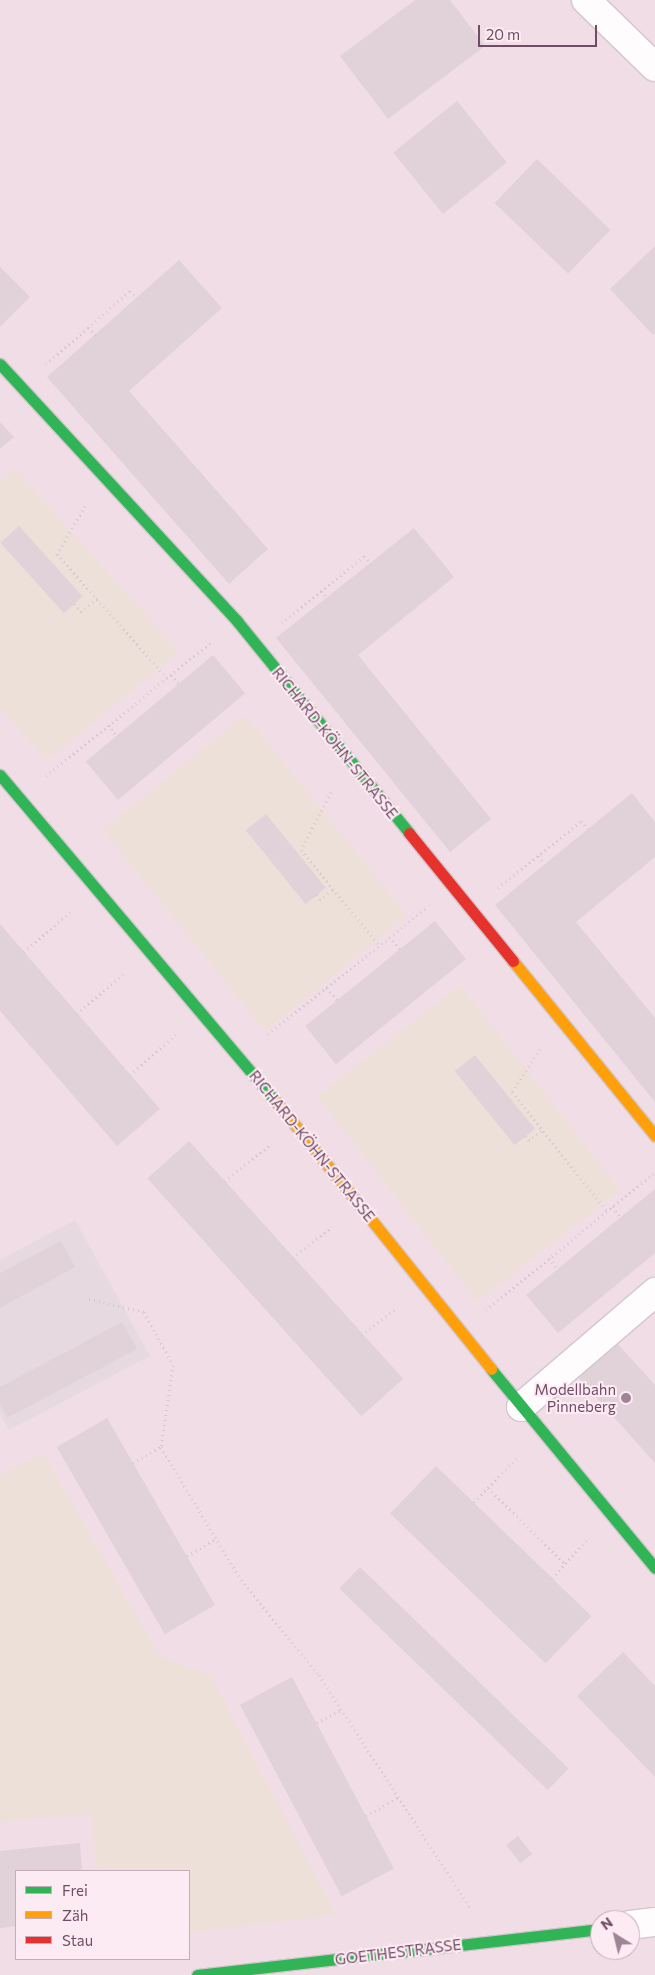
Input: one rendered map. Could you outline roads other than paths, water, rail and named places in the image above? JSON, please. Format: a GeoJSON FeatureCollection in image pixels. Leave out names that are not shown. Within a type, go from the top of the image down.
{"type":"FeatureCollection","features":[{"type":"Feature","properties":{"kind":"street"},"geometry":{"type":"LineString","coordinates":[[586,0],[655,67]]}},
{"type":"Feature","properties":{"kind":"street","name":"RICHARD-KÖHN-STRASSE"},"geometry":{"type":"LineString","coordinates":[[0,364],[104,473],[237,621],[451,888],[655,1136]]}},
{"type":"Feature","properties":{"kind":"street","name":"RICHARD-KÖHN-STRASSE"},"geometry":{"type":"LineString","coordinates":[[0,774],[240,1056],[521,1407],[655,1568]]}},
{"type":"Feature","properties":{"kind":"street"},"geometry":{"type":"LineString","coordinates":[[521,1407],[655,1292]]}},
{"type":"Feature","properties":{"kind":"street"},"geometry":{"type":"LineString","coordinates":[[640,1924],[655,1922]]}},
{"type":"Feature","properties":{"kind":"street","name":"GOETHESTRASSE"},"geometry":{"type":"LineString","coordinates":[[197,1975],[590,1930]]}},
{"type":"Feature","properties":{"kind":"place","name":"Modellbahn Pinneberg"},"geometry":{"type":"Point","coordinates":[626,1398]}}]}
